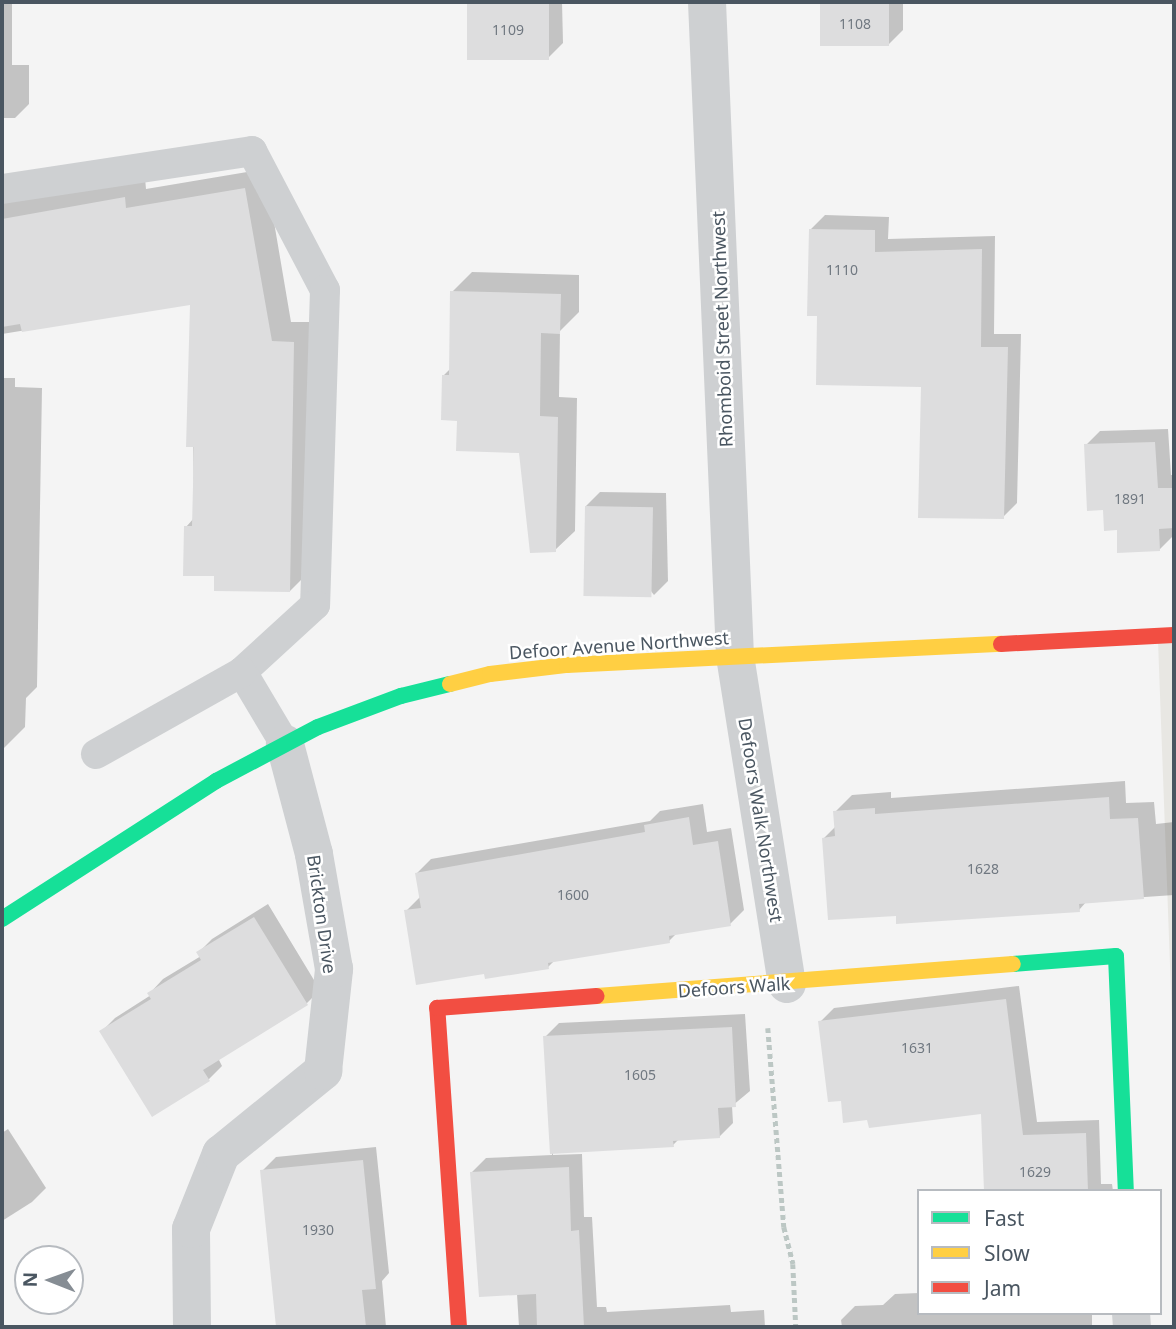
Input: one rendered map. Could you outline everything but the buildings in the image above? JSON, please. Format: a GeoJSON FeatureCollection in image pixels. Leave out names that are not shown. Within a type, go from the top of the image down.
{"type":"FeatureCollection","features":[{"type":"Feature","properties":{"kind":"street","name":"Rhomboid Street Northwest"},"geometry":{"type":"LineString","coordinates":[[707,2],[735,656]]}},
{"type":"Feature","properties":{"kind":"street","name":"Defoor Avenue Northwest"},"geometry":{"type":"LineString","coordinates":[[2,919],[216,781],[318,727],[401,696],[490,674],[567,665],[1174,635]]}},
{"type":"Feature","properties":{"kind":"street","name":"Defoors Walk Northwest"},"geometry":{"type":"LineString","coordinates":[[735,656],[776,985]]}},
{"type":"Feature","properties":{"kind":"street","name":"Brickton Drive"},"geometry":{"type":"LineString","coordinates":[[192,1327],[191,1229],[221,1154],[323,1071],[334,970],[314,854],[285,744]]}},
{"type":"Feature","properties":{"kind":"street","name":"Defoors Walk"},"geometry":{"type":"LineString","coordinates":[[459,1327],[437,1009],[776,985],[1116,956],[1126,1189]]}},
{"type":"Feature","properties":{"kind":"lane"},"geometry":{"type":"LineString","coordinates":[[2,189],[252,152],[325,290],[316,606],[242,672],[96,754]]}},
{"type":"Feature","properties":{"kind":"lane"},"geometry":{"type":"LineString","coordinates":[[242,672],[285,744]]}},
{"type":"Feature","properties":{"kind":"path"},"geometry":{"type":"LineString","coordinates":[[776,985],[784,1227],[793,1264],[796,1327]]}},
{"type":"Feature","properties":{"kind":"shaded area"},"geometry":{"type":"Polygon","coordinates":[[[1174,639],[1174,1073],[1158,641],[1174,639]]]}},
{"type":"Feature","properties":{"kind":"traffic: fast"},"geometry":{"type":"LineString","coordinates":[[2,919],[216,781],[318,727],[401,696],[450,684]]}},
{"type":"Feature","properties":{"kind":"traffic: fast"},"geometry":{"type":"LineString","coordinates":[[1013,964],[1116,956],[1126,1189]]}},
{"type":"Feature","properties":{"kind":"traffic: slow"},"geometry":{"type":"LineString","coordinates":[[450,684],[490,674],[567,665],[1001,644]]}},
{"type":"Feature","properties":{"kind":"traffic: slow"},"geometry":{"type":"LineString","coordinates":[[597,996],[1013,964]]}},
{"type":"Feature","properties":{"kind":"traffic: jam"},"geometry":{"type":"LineString","coordinates":[[1001,644],[1174,635]]}},
{"type":"Feature","properties":{"kind":"traffic: jam"},"geometry":{"type":"LineString","coordinates":[[459,1327],[437,1008],[597,996]]}}]}
